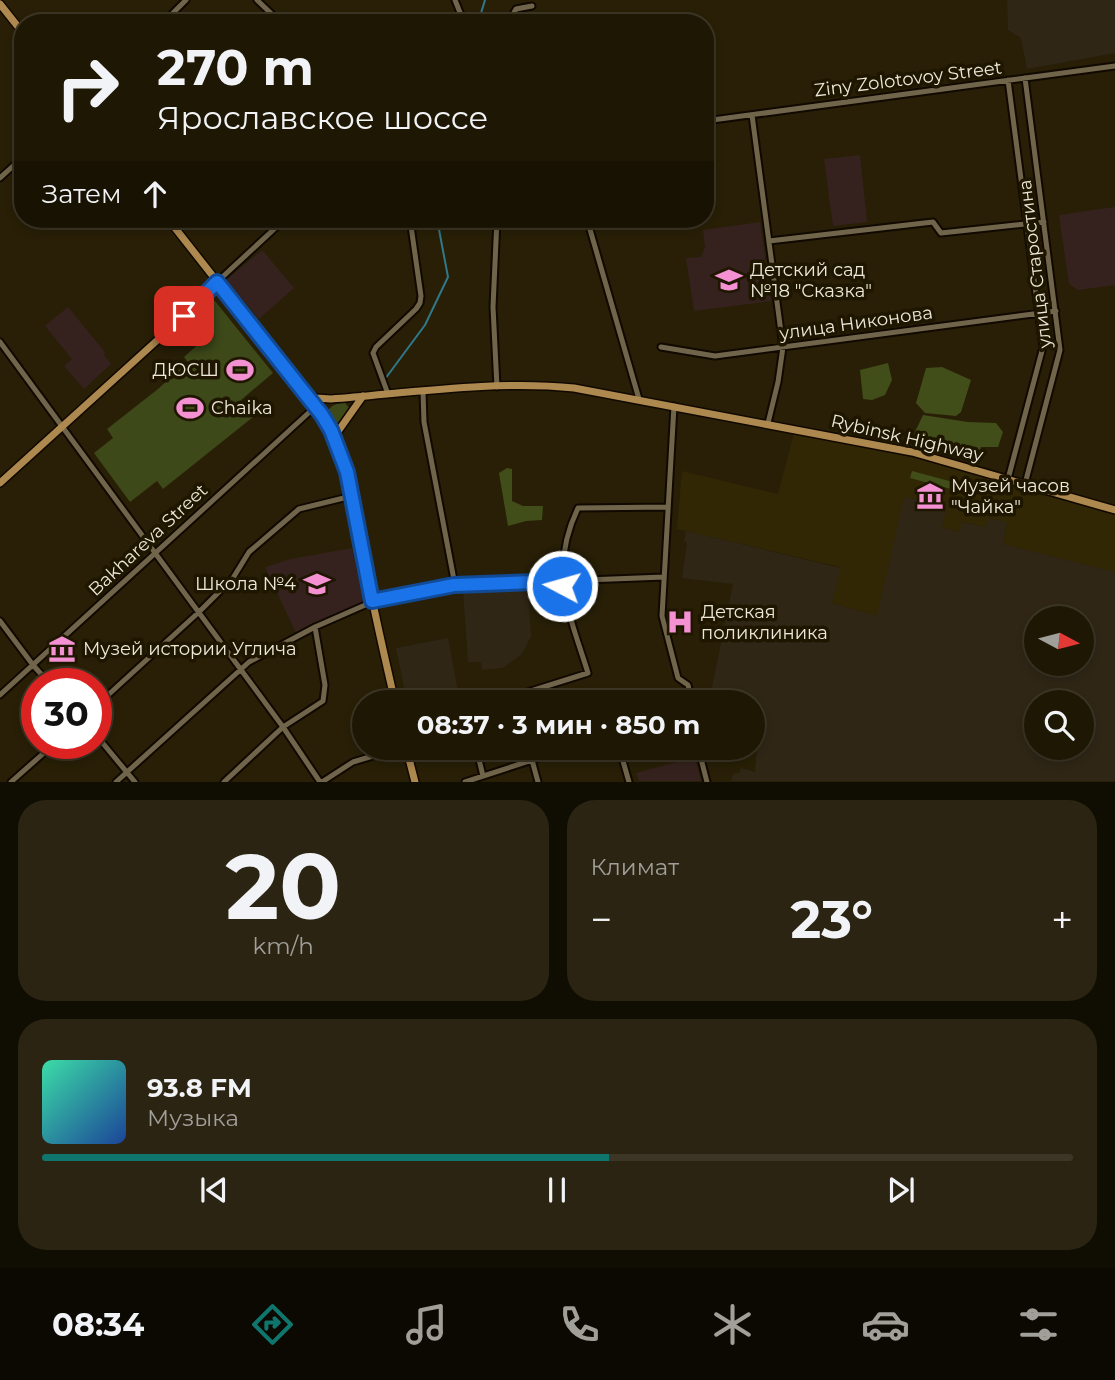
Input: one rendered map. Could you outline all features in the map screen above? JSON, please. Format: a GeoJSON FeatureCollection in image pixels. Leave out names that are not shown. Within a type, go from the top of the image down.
{"type":"FeatureCollection","features":[{"type":"Feature","properties":{"kind":"main road"},"geometry":{"type":"LineString","coordinates":[[0,4],[14,22]]}},
{"type":"Feature","properties":{"kind":"main road"},"geometry":{"type":"LineString","coordinates":[[175,228],[315,407],[334,437],[344,462],[352,496],[392,690]]}},
{"type":"Feature","properties":{"kind":"main road"},"geometry":{"type":"LineString","coordinates":[[0,483],[184,316],[217,282]]}},
{"type":"Feature","properties":{"kind":"main road","name":"Rybinsk Highway"},"geometry":{"type":"LineString","coordinates":[[303,393],[324,399],[497,387],[564,387],[912,452],[1115,510]]}},
{"type":"Feature","properties":{"kind":"main road"},"geometry":{"type":"LineString","coordinates":[[334,437],[363,397]]}},
{"type":"Feature","properties":{"kind":"main road"},"geometry":{"type":"LineString","coordinates":[[409,760],[415,782]]}},
{"type":"Feature","properties":{"kind":"street"},"geometry":{"type":"LineString","coordinates":[[172,14],[186,0]]}},
{"type":"Feature","properties":{"kind":"street"},"geometry":{"type":"LineString","coordinates":[[257,0],[272,14]]}},
{"type":"Feature","properties":{"kind":"street"},"geometry":{"type":"LineString","coordinates":[[453,0],[454,8]]}},
{"type":"Feature","properties":{"kind":"street"},"geometry":{"type":"LineString","coordinates":[[513,14],[516,9],[532,6]]}},
{"type":"Feature","properties":{"kind":"street","name":"Ziny Zolotovoy Street"},"geometry":{"type":"LineString","coordinates":[[714,120],[1115,66]]}},
{"type":"Feature","properties":{"kind":"street","name":"улица Старостина"},"geometry":{"type":"LineString","coordinates":[[1025,78],[1060,356],[1025,484]]}},
{"type":"Feature","properties":{"kind":"street","name":"улица Старостина"},"geometry":{"type":"LineString","coordinates":[[1008,80],[1043,352],[1008,479]]}},
{"type":"Feature","properties":{"kind":"street"},"geometry":{"type":"LineString","coordinates":[[752,115],[783,347],[768,423]]}},
{"type":"Feature","properties":{"kind":"street"},"geometry":{"type":"LineString","coordinates":[[769,241],[933,222],[941,233],[1044,222]]}},
{"type":"Feature","properties":{"kind":"street"},"geometry":{"type":"LineString","coordinates":[[217,282],[275,228]]}},
{"type":"Feature","properties":{"kind":"street"},"geometry":{"type":"LineString","coordinates":[[388,394],[373,354],[376,347],[416,309],[421,296],[411,228]]}},
{"type":"Feature","properties":{"kind":"street"},"geometry":{"type":"LineString","coordinates":[[497,228],[493,307],[497,387]]}},
{"type":"Feature","properties":{"kind":"street"},"geometry":{"type":"LineString","coordinates":[[590,228],[639,399]]}},
{"type":"Feature","properties":{"kind":"street","name":"улица Никонова"},"geometry":{"type":"LineString","coordinates":[[661,346],[715,356],[1056,311]]}},
{"type":"Feature","properties":{"kind":"street"},"geometry":{"type":"LineString","coordinates":[[0,342],[321,782],[360,760]]}},
{"type":"Feature","properties":{"kind":"street"},"geometry":{"type":"LineString","coordinates":[[423,392],[424,422],[454,585]]}},
{"type":"Feature","properties":{"kind":"street"},"geometry":{"type":"LineString","coordinates":[[674,406],[663,621],[678,678],[688,685],[689,690]]}},
{"type":"Feature","properties":{"kind":"street","name":"Bakhareva Street"},"geometry":{"type":"LineString","coordinates":[[0,695],[315,407]]}},
{"type":"Feature","properties":{"kind":"street"},"geometry":{"type":"LineString","coordinates":[[112,691],[233,578],[249,552],[299,509],[352,496]]}},
{"type":"Feature","properties":{"kind":"street"},"geometry":{"type":"LineString","coordinates":[[534,690],[589,673],[565,600],[562,581],[567,535],[578,508],[668,507]]}},
{"type":"Feature","properties":{"kind":"street"},"geometry":{"type":"LineString","coordinates":[[116,782],[249,662],[372,601],[454,585],[664,577]]}},
{"type":"Feature","properties":{"kind":"street"},"geometry":{"type":"LineString","coordinates":[[0,621],[36,668]]}},
{"type":"Feature","properties":{"kind":"street"},"geometry":{"type":"LineString","coordinates":[[224,782],[283,727],[319,706],[324,697],[325,685],[315,627]]}},
{"type":"Feature","properties":{"kind":"street"},"geometry":{"type":"LineString","coordinates":[[112,754],[135,782]]}},
{"type":"Feature","properties":{"kind":"street"},"geometry":{"type":"LineString","coordinates":[[11,782],[37,759]]}},
{"type":"Feature","properties":{"kind":"street"},"geometry":{"type":"LineString","coordinates":[[479,760],[483,776]]}},
{"type":"Feature","properties":{"kind":"street"},"geometry":{"type":"LineString","coordinates":[[465,782],[532,760],[538,782]]}},
{"type":"Feature","properties":{"kind":"street"},"geometry":{"type":"LineString","coordinates":[[623,760],[629,782]]}},
{"type":"Feature","properties":{"kind":"street"},"geometry":{"type":"LineString","coordinates":[[701,760],[707,782]]}},
{"type":"Feature","properties":{"kind":"shaded area"},"geometry":{"type":"Polygon","coordinates":[[[1007,0],[1115,0],[1115,53],[1027,69],[1021,38],[1008,30],[1007,0]]]}},
{"type":"Feature","properties":{"kind":"shaded area"},"geometry":{"type":"Polygon","coordinates":[[[860,155],[867,222],[833,226],[824,159],[860,155]]]}},
{"type":"Feature","properties":{"kind":"shaded area"},"geometry":{"type":"Polygon","coordinates":[[[1115,207],[1115,285],[1078,290],[1069,284],[1059,215],[1115,207]]]}},
{"type":"Feature","properties":{"kind":"shaded area","name":"Детский сад №18 \"Сказка\""},"geometry":{"type":"Polygon","coordinates":[[[760,222],[771,301],[694,311],[686,258],[701,257],[705,247],[703,230],[760,222]]]}},
{"type":"Feature","properties":{"kind":"shaded area"},"geometry":{"type":"Polygon","coordinates":[[[262,250],[294,288],[259,319],[226,280],[262,250]]]}},
{"type":"Feature","properties":{"kind":"shaded area"},"geometry":{"type":"Polygon","coordinates":[[[68,307],[105,352],[104,355],[111,364],[84,389],[64,366],[72,359],[45,326],[68,307]]]}},
{"type":"Feature","properties":{"kind":"shaded area"},"geometry":{"type":"Polygon","coordinates":[[[794,433],[912,457],[1115,515],[1115,572],[1003,544],[1007,523],[988,518],[986,527],[963,522],[960,532],[942,528],[877,616],[832,603],[840,567],[677,529],[682,471],[778,494],[794,433]]]}},
{"type":"Feature","properties":{"kind":"shaded area"},"geometry":{"type":"Polygon","coordinates":[[[904,497],[947,507],[942,528],[960,532],[962,522],[986,527],[988,518],[1007,522],[1003,544],[1115,572],[1115,781],[731,781],[733,774],[739,773],[741,768],[755,772],[756,760],[765,760],[765,690],[711,690],[733,584],[682,578],[686,531],[841,568],[832,603],[877,616],[904,497]]]}},
{"type":"Feature","properties":{"kind":"shaded area","name":"Школа №4"},"geometry":{"type":"Polygon","coordinates":[[[352,548],[363,602],[296,633],[265,567],[291,559],[352,548]]]}},
{"type":"Feature","properties":{"kind":"shaded area"},"geometry":{"type":"Polygon","coordinates":[[[501,588],[528,592],[531,636],[522,654],[503,668],[482,670],[481,662],[468,662],[463,591],[501,588]]]}},
{"type":"Feature","properties":{"kind":"shaded area"},"geometry":{"type":"Polygon","coordinates":[[[448,638],[458,690],[405,690],[396,648],[448,638]]]}},
{"type":"Feature","properties":{"kind":"shaded area"},"geometry":{"type":"Polygon","coordinates":[[[684,760],[696,760],[701,781],[639,781],[636,773],[684,760]]]}},
{"type":"Feature","properties":{"kind":"green space","name":"Chaika"},"geometry":{"type":"Polygon","coordinates":[[[215,301],[273,373],[241,400],[253,417],[163,489],[157,481],[130,502],[94,453],[113,438],[107,429],[188,362],[184,357],[202,341],[188,323],[215,301]]]}},
{"type":"Feature","properties":{"kind":"green space"},"geometry":{"type":"Polygon","coordinates":[[[888,363],[892,380],[885,395],[872,400],[863,399],[860,370],[888,363]]]}},
{"type":"Feature","properties":{"kind":"green space"},"geometry":{"type":"Polygon","coordinates":[[[942,367],[971,380],[961,412],[956,416],[925,413],[916,403],[926,368],[942,367]]]}},
{"type":"Feature","properties":{"kind":"green space"},"geometry":{"type":"Polygon","coordinates":[[[345,403],[350,409],[340,425],[333,424],[328,411],[334,405],[345,403]]]}},
{"type":"Feature","properties":{"kind":"green space"},"geometry":{"type":"Polygon","coordinates":[[[923,415],[996,423],[1003,432],[998,447],[981,447],[976,461],[917,445],[918,439],[914,434],[923,415]]]}},
{"type":"Feature","properties":{"kind":"green space"},"geometry":{"type":"Polygon","coordinates":[[[507,468],[512,469],[512,501],[523,506],[543,506],[542,520],[508,526],[499,473],[507,468]]]}},
{"type":"Feature","properties":{"kind":"green space"},"geometry":{"type":"Polygon","coordinates":[[[912,471],[964,485],[962,492],[910,478],[912,471]]]}},
{"type":"Feature","properties":{"kind":"waterway"},"geometry":{"type":"LineString","coordinates":[[481,14],[485,0]]}},
{"type":"Feature","properties":{"kind":"waterway"},"geometry":{"type":"LineString","coordinates":[[385,379],[425,325],[448,277],[439,228]]}},
{"type":"Feature","properties":{"kind":"place","name":"Детский сад №18 \"Сказка\""},"geometry":{"type":"Point","coordinates":[729,280]}},
{"type":"Feature","properties":{"kind":"place","name":"ДЮСШ"},"geometry":{"type":"Point","coordinates":[240,370]}},
{"type":"Feature","properties":{"kind":"place","name":"Chaika"},"geometry":{"type":"Point","coordinates":[190,408]}},
{"type":"Feature","properties":{"kind":"place","name":"Музей часов \"Чайка\""},"geometry":{"type":"Point","coordinates":[930,496]}},
{"type":"Feature","properties":{"kind":"place","name":"Школа №4"},"geometry":{"type":"Point","coordinates":[317,584]}},
{"type":"Feature","properties":{"kind":"place","name":"Детская поликлиника"},"geometry":{"type":"Point","coordinates":[680,622]}},
{"type":"Feature","properties":{"kind":"place","name":"Музей истории Углича"},"geometry":{"type":"Point","coordinates":[62,649]}},
{"type":"Feature","properties":{"kind":"route"},"geometry":{"type":"LineString","coordinates":[[184,316],[217,282],[324,418],[344,462],[372,601],[454,585],[562,581],[562,586]]}}]}
